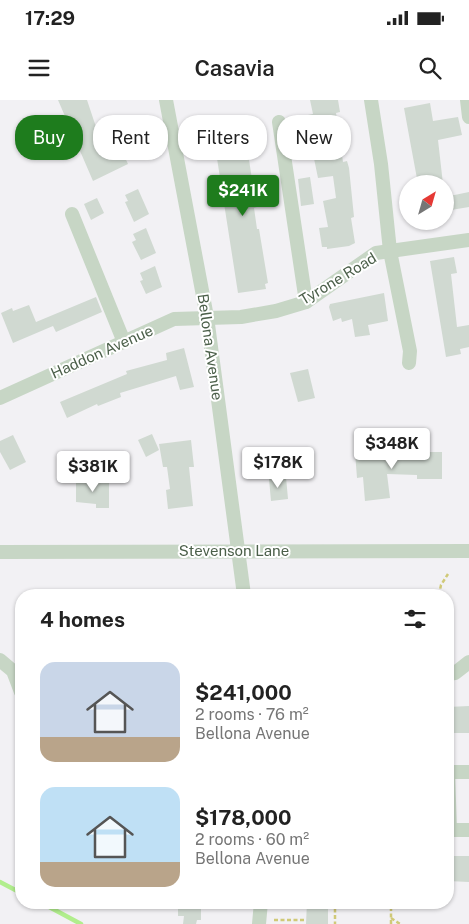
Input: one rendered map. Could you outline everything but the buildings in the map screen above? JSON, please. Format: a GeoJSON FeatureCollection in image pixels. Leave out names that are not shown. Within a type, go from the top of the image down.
{"type":"FeatureCollection","features":[{"type":"Feature","properties":{"kind":"street","name":"Bellona Avenue"},"geometry":{"type":"LineString","coordinates":[[166,100],[207,317],[243,589]]}},
{"type":"Feature","properties":{"kind":"street"},"geometry":{"type":"LineString","coordinates":[[371,100],[381,164],[390,251],[410,350],[409,363]]}},
{"type":"Feature","properties":{"kind":"street"},"geometry":{"type":"LineString","coordinates":[[467,100],[469,117]]}},
{"type":"Feature","properties":{"kind":"street"},"geometry":{"type":"LineString","coordinates":[[285,160],[306,302]]}},
{"type":"Feature","properties":{"kind":"street"},"geometry":{"type":"LineString","coordinates":[[72,214],[124,342]]}},
{"type":"Feature","properties":{"kind":"street","name":"Tyrone Road"},"geometry":{"type":"LineString","coordinates":[[207,317],[241,317],[276,311],[306,302],[376,253],[469,240]]}},
{"type":"Feature","properties":{"kind":"street","name":"Haddon Avenue"},"geometry":{"type":"LineString","coordinates":[[0,398],[174,319],[207,317]]}},
{"type":"Feature","properties":{"kind":"street","name":"Stevenson Lane"},"geometry":{"type":"LineString","coordinates":[[0,552],[469,551]]}},
{"type":"Feature","properties":{"kind":"street"},"geometry":{"type":"LineString","coordinates":[[0,660],[12,671],[15,678]]}},
{"type":"Feature","properties":{"kind":"street"},"geometry":{"type":"LineString","coordinates":[[454,672],[469,662]]}},
{"type":"Feature","properties":{"kind":"street"},"geometry":{"type":"LineString","coordinates":[[454,772],[469,772]]}},
{"type":"Feature","properties":{"kind":"street"},"geometry":{"type":"LineString","coordinates":[[454,830],[469,830]]}},
{"type":"Feature","properties":{"kind":"street"},"geometry":{"type":"LineString","coordinates":[[259,924],[260,909]]}},
{"type":"Feature","properties":{"kind":"path"},"geometry":{"type":"LineString","coordinates":[[440,589],[448,574]]}},
{"type":"Feature","properties":{"kind":"path"},"geometry":{"type":"LineString","coordinates":[[335,909],[335,924]]}},
{"type":"Feature","properties":{"kind":"path"},"geometry":{"type":"LineString","coordinates":[[391,909],[391,924]]}},
{"type":"Feature","properties":{"kind":"path"},"geometry":{"type":"LineString","coordinates":[[391,918],[400,924]]}},
{"type":"Feature","properties":{"kind":"path"},"geometry":{"type":"LineString","coordinates":[[274,920],[306,920]]}},
{"type":"Feature","properties":{"kind":"waterway"},"geometry":{"type":"LineString","coordinates":[[0,882],[15,890]]}},
{"type":"Feature","properties":{"kind":"waterway"},"geometry":{"type":"LineString","coordinates":[[53,909],[81,924]]}}]}
